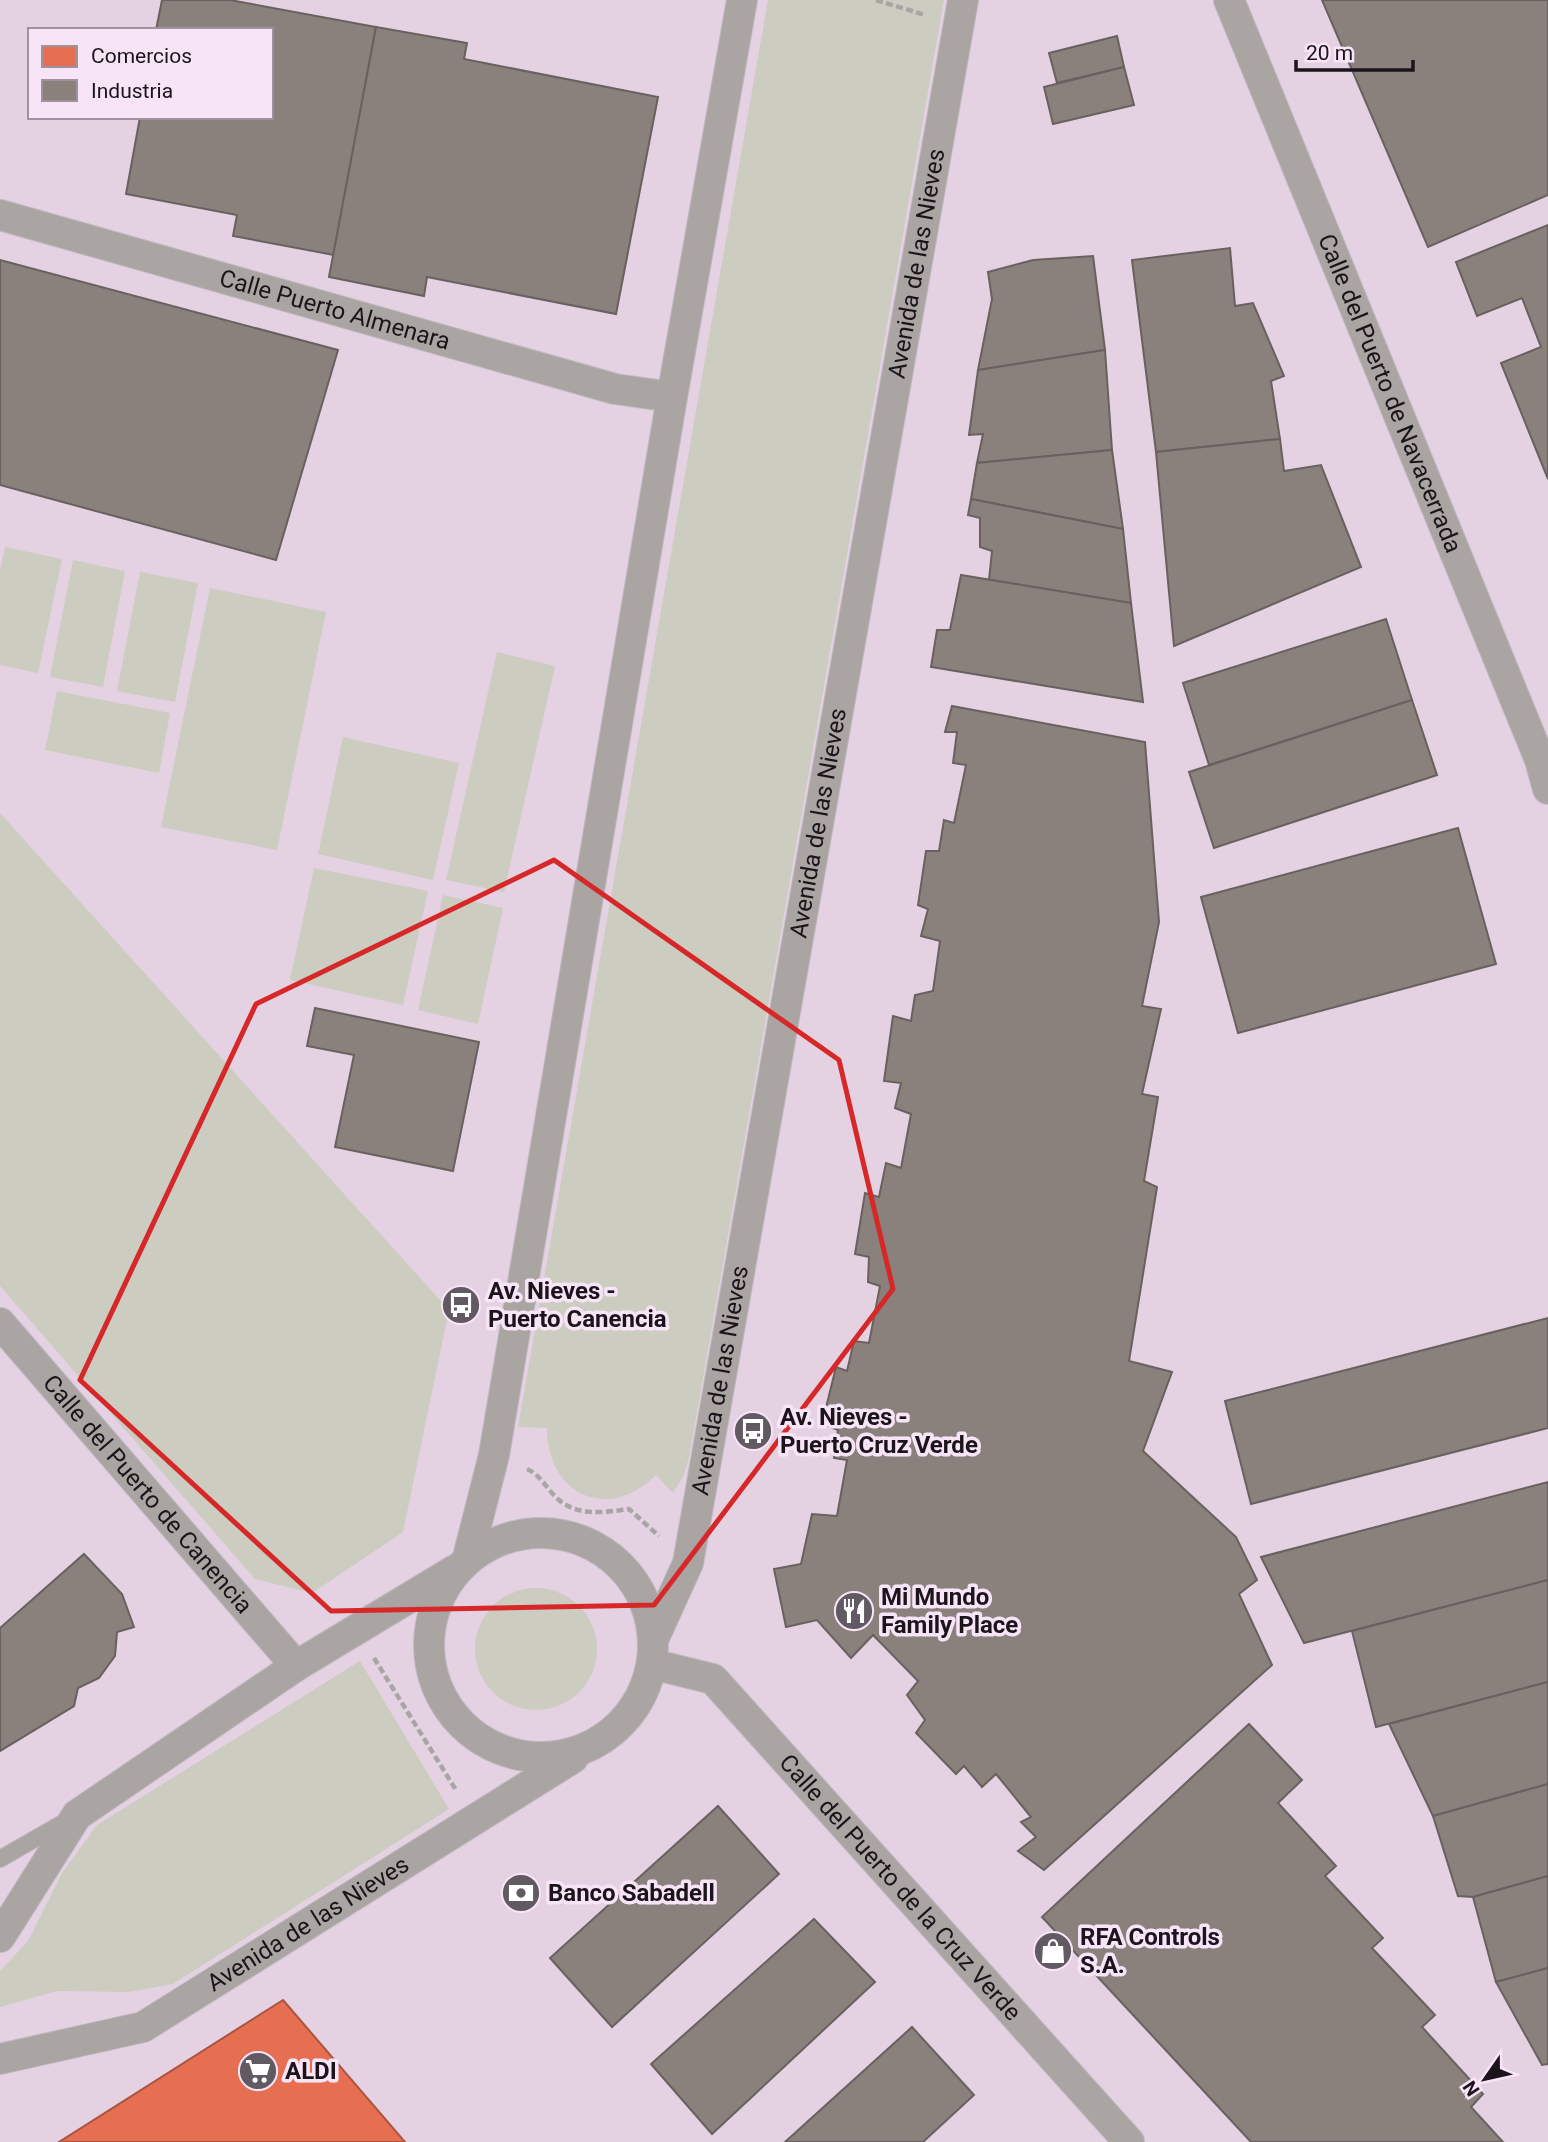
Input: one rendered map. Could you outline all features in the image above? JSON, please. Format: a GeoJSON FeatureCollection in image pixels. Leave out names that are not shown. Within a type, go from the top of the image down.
{"type":"FeatureCollection","features":[{"type":"Feature","properties":{"kind":"street"},"geometry":{"type":"LineString","coordinates":[[0,1937],[77,1815],[296,1666],[462,1564],[493,1543],[523,1534],[555,1533],[585,1542],[612,1558],[634,1582],[648,1609],[653,1652],[642,1695],[623,1723],[596,1744],[565,1755],[522,1755],[500,1750],[472,1734],[449,1710],[435,1680],[429,1648],[433,1616],[446,1586],[462,1564],[494,1455],[672,397],[742,0]]}},
{"type":"Feature","properties":{"kind":"street","name":"Calle del Puerto de Navacerrada"},"geometry":{"type":"LineString","coordinates":[[1229,0],[1540,760],[1548,789]]}},
{"type":"Feature","properties":{"kind":"street","name":"Avenida de las Nieves"},"geometry":{"type":"LineString","coordinates":[[653,1652],[688,1563],[961,13]]}},
{"type":"Feature","properties":{"kind":"street","name":"Calle Puerto Almenara"},"geometry":{"type":"LineString","coordinates":[[0,215],[614,389],[672,397]]}},
{"type":"Feature","properties":{"kind":"street","name":"Calle del Puerto de Canencia"},"geometry":{"type":"LineString","coordinates":[[0,1323],[296,1666]]}},
{"type":"Feature","properties":{"kind":"street","name":"Calle del Puerto de la Cruz Verde"},"geometry":{"type":"LineString","coordinates":[[653,1652],[713,1679],[1129,2142]]}},
{"type":"Feature","properties":{"kind":"street","name":"Avenida de las Nieves"},"geometry":{"type":"LineString","coordinates":[[0,2059],[143,2027],[473,1818],[596,1744]]}},
{"type":"Feature","properties":{"kind":"lane"},"geometry":{"type":"LineString","coordinates":[[0,1859],[77,1815]]}},
{"type":"Feature","properties":{"kind":"path"},"geometry":{"type":"LineString","coordinates":[[876,0],[961,13]]}},
{"type":"Feature","properties":{"kind":"path"},"geometry":{"type":"LineString","coordinates":[[494,1455],[535,1472],[561,1502],[593,1513],[629,1509],[688,1563]]}},
{"type":"Feature","properties":{"kind":"path"},"geometry":{"type":"LineString","coordinates":[[357,1629],[473,1818]]}},
{"type":"Feature","properties":{"kind":"highlighted area"},"geometry":{"type":"Polygon","coordinates":[[[554,860],[839,1060],[893,1289],[654,1605],[331,1611],[80,1380],[256,1004],[554,860]]]}},
{"type":"Feature","properties":{"kind":"shaded area"},"geometry":{"type":"Polygon","coordinates":[[[0,0],[1548,0],[1548,2142],[0,2142],[0,0]]]}},
{"type":"Feature","properties":{"kind":"shaded area"},"geometry":{"type":"Polygon","coordinates":[[[768,0],[944,0],[689,1458],[683,1477],[673,1493],[656,1475],[638,1490],[619,1497],[600,1499],[583,1495],[569,1485],[557,1470],[550,1451],[547,1428],[518,1427],[768,0]]]}},
{"type":"Feature","properties":{"kind":"shaded area"},"geometry":{"type":"Polygon","coordinates":[[[5,547],[62,559],[38,673],[0,665],[0,570],[5,547]]]}},
{"type":"Feature","properties":{"kind":"shaded area"},"geometry":{"type":"Polygon","coordinates":[[[73,560],[125,571],[103,687],[50,677],[73,560]]]}},
{"type":"Feature","properties":{"kind":"shaded area"},"geometry":{"type":"Polygon","coordinates":[[[140,572],[198,583],[175,702],[117,691],[140,572]]]}},
{"type":"Feature","properties":{"kind":"shaded area"},"geometry":{"type":"Polygon","coordinates":[[[210,588],[326,612],[277,850],[161,827],[210,588]]]}},
{"type":"Feature","properties":{"kind":"shaded area"},"geometry":{"type":"Polygon","coordinates":[[[497,652],[555,666],[504,892],[446,880],[497,652]]]}},
{"type":"Feature","properties":{"kind":"shaded area"},"geometry":{"type":"Polygon","coordinates":[[[57,691],[170,713],[159,773],[45,750],[57,691]]]}},
{"type":"Feature","properties":{"kind":"shaded area"},"geometry":{"type":"Polygon","coordinates":[[[343,737],[459,763],[433,880],[318,854],[343,737]]]}},
{"type":"Feature","properties":{"kind":"shaded area"},"geometry":{"type":"Polygon","coordinates":[[[0,813],[449,1310],[403,1532],[312,1593],[255,1579],[0,1286],[0,813]]]}},
{"type":"Feature","properties":{"kind":"shaded area"},"geometry":{"type":"Polygon","coordinates":[[[314,868],[428,891],[403,1005],[290,980],[314,868]]]}},
{"type":"Feature","properties":{"kind":"shaded area"},"geometry":{"type":"Polygon","coordinates":[[[443,895],[503,908],[478,1024],[418,1010],[443,895]]]}},
{"type":"Feature","properties":{"kind":"shaded area"},"geometry":{"type":"Polygon","coordinates":[[[536,1588],[559,1592],[579,1606],[593,1626],[597,1649],[593,1672],[579,1692],[559,1706],[536,1710],[513,1706],[493,1692],[479,1672],[475,1649],[479,1626],[493,1606],[513,1592],[536,1588]]]}},
{"type":"Feature","properties":{"kind":"shaded area"},"geometry":{"type":"Polygon","coordinates":[[[360,1661],[449,1809],[173,1984],[128,1992],[57,1991],[0,2007],[0,1971],[28,1941],[62,1873],[97,1825],[360,1661]]]}},
{"type":"Feature","properties":{"kind":"building: Comercios","name":"ALDI"},"geometry":{"type":"Polygon","coordinates":[[[283,2000],[405,2142],[59,2142],[283,2000]]]}},
{"type":"Feature","properties":{"kind":"building: Industria"},"geometry":{"type":"Polygon","coordinates":[[[162,0],[230,0],[376,27],[334,255],[233,236],[237,215],[126,194],[140,119],[273,119],[273,28],[156,28],[162,0]]]}},
{"type":"Feature","properties":{"kind":"building: Industria"},"geometry":{"type":"Polygon","coordinates":[[[1322,0],[1548,0],[1548,195],[1428,247],[1322,0]]]}},
{"type":"Feature","properties":{"kind":"building: Industria"},"geometry":{"type":"Polygon","coordinates":[[[376,27],[467,43],[464,59],[658,97],[616,314],[427,277],[424,296],[329,277],[376,27]]]}},
{"type":"Feature","properties":{"kind":"building: Industria"},"geometry":{"type":"Polygon","coordinates":[[[1117,36],[1124,67],[1057,83],[1049,53],[1117,36]]]}},
{"type":"Feature","properties":{"kind":"building: Industria"},"geometry":{"type":"Polygon","coordinates":[[[1124,67],[1134,105],[1053,124],[1044,87],[1124,67]]]}},
{"type":"Feature","properties":{"kind":"building: Industria"},"geometry":{"type":"Polygon","coordinates":[[[1548,225],[1548,479],[1501,363],[1541,347],[1522,298],[1477,316],[1456,262],[1548,225]]]}},
{"type":"Feature","properties":{"kind":"building: Industria"},"geometry":{"type":"Polygon","coordinates":[[[1230,248],[1235,306],[1253,303],[1284,376],[1271,381],[1280,439],[1156,452],[1132,260],[1230,248]]]}},
{"type":"Feature","properties":{"kind":"building: Industria"},"geometry":{"type":"Polygon","coordinates":[[[1093,256],[1105,350],[978,370],[992,299],[988,272],[1033,260],[1093,256]]]}},
{"type":"Feature","properties":{"kind":"building: Industria"},"geometry":{"type":"Polygon","coordinates":[[[0,260],[338,350],[276,560],[0,485],[0,260]]]}},
{"type":"Feature","properties":{"kind":"building: Industria"},"geometry":{"type":"Polygon","coordinates":[[[1105,350],[1112,450],[977,463],[983,434],[969,435],[978,370],[1105,350]]]}},
{"type":"Feature","properties":{"kind":"building: Industria"},"geometry":{"type":"Polygon","coordinates":[[[1280,439],[1284,471],[1321,465],[1361,567],[1174,646],[1156,452],[1280,439]]]}},
{"type":"Feature","properties":{"kind":"building: Industria"},"geometry":{"type":"Polygon","coordinates":[[[1112,450],[1123,529],[971,499],[977,463],[1112,450]]]}},
{"type":"Feature","properties":{"kind":"building: Industria"},"geometry":{"type":"Polygon","coordinates":[[[971,499],[1123,529],[1131,603],[989,580],[992,551],[980,547],[980,518],[968,515],[971,499]]]}},
{"type":"Feature","properties":{"kind":"building: Industria"},"geometry":{"type":"Polygon","coordinates":[[[961,575],[1131,603],[1143,702],[931,667],[937,630],[950,630],[961,575]]]}},
{"type":"Feature","properties":{"kind":"building: Industria"},"geometry":{"type":"Polygon","coordinates":[[[1386,619],[1412,700],[1209,765],[1183,683],[1386,619]]]}},
{"type":"Feature","properties":{"kind":"building: Industria"},"geometry":{"type":"Polygon","coordinates":[[[1412,700],[1437,775],[1214,848],[1189,772],[1412,700]]]}},
{"type":"Feature","properties":{"kind":"building: Industria"},"geometry":{"type":"Polygon","coordinates":[[[952,706],[1145,742],[1159,922],[1142,1006],[1161,1009],[1142,1094],[1158,1097],[1144,1181],[1157,1187],[1129,1361],[1172,1372],[1143,1451],[1236,1537],[1257,1580],[1239,1594],[1272,1665],[1044,1870],[1018,1851],[1036,1837],[1021,1822],[1031,1817],[996,1774],[982,1787],[964,1766],[956,1774],[916,1733],[925,1720],[907,1695],[918,1681],[873,1635],[851,1658],[817,1620],[786,1627],[774,1569],[801,1564],[812,1514],[837,1516],[847,1460],[834,1458],[838,1430],[822,1424],[836,1367],[847,1371],[854,1341],[869,1343],[880,1286],[868,1282],[869,1257],[855,1254],[865,1193],[879,1197],[886,1163],[901,1168],[911,1114],[895,1108],[901,1083],[884,1081],[893,1016],[911,1021],[915,995],[933,991],[940,941],[921,936],[928,909],[918,905],[926,851],[939,851],[944,820],[954,823],[966,765],[953,763],[957,732],[945,732],[952,706]]]}},
{"type":"Feature","properties":{"kind":"building: Industria"},"geometry":{"type":"Polygon","coordinates":[[[1458,828],[1496,964],[1238,1033],[1201,897],[1458,828]]]}},
{"type":"Feature","properties":{"kind":"building: Industria"},"geometry":{"type":"Polygon","coordinates":[[[315,1008],[479,1042],[453,1171],[335,1147],[354,1055],[307,1046],[315,1008]]]}},
{"type":"Feature","properties":{"kind":"building: Industria"},"geometry":{"type":"Polygon","coordinates":[[[1548,1318],[1548,1428],[1251,1504],[1225,1401],[1548,1318]]]}},
{"type":"Feature","properties":{"kind":"building: Industria"},"geometry":{"type":"Polygon","coordinates":[[[1548,1482],[1548,1580],[1304,1643],[1261,1557],[1548,1482]]]}},
{"type":"Feature","properties":{"kind":"building: Industria"},"geometry":{"type":"Polygon","coordinates":[[[84,1554],[122,1594],[134,1627],[117,1632],[115,1656],[99,1678],[78,1688],[74,1706],[0,1751],[0,1628],[84,1554]]]}},
{"type":"Feature","properties":{"kind":"building: Industria"},"geometry":{"type":"Polygon","coordinates":[[[1548,1580],[1548,1682],[1376,1727],[1352,1631],[1548,1580]]]}},
{"type":"Feature","properties":{"kind":"building: Industria"},"geometry":{"type":"Polygon","coordinates":[[[1548,1682],[1548,1784],[1433,1816],[1389,1724],[1548,1682]]]}},
{"type":"Feature","properties":{"kind":"building: Industria"},"geometry":{"type":"Polygon","coordinates":[[[1249,1724],[1302,1780],[1278,1803],[1336,1866],[1325,1876],[1383,1938],[1372,1948],[1435,2015],[1422,2027],[1483,2094],[1471,2107],[1503,2142],[1251,2142],[1042,1917],[1249,1724]]]}},
{"type":"Feature","properties":{"kind":"building: Industria"},"geometry":{"type":"Polygon","coordinates":[[[1548,1784],[1548,1876],[1473,1897],[1458,1896],[1433,1816],[1548,1784]]]}},
{"type":"Feature","properties":{"kind":"building: Industria"},"geometry":{"type":"Polygon","coordinates":[[[718,1806],[779,1874],[612,2027],[550,1958],[718,1806]]]}},
{"type":"Feature","properties":{"kind":"building: Industria"},"geometry":{"type":"Polygon","coordinates":[[[1548,1876],[1548,1968],[1496,1982],[1473,1897],[1548,1876]]]}},
{"type":"Feature","properties":{"kind":"building: Industria"},"geometry":{"type":"Polygon","coordinates":[[[814,1919],[875,1982],[712,2134],[651,2064],[814,1919]]]}},
{"type":"Feature","properties":{"kind":"building: Industria"},"geometry":{"type":"Polygon","coordinates":[[[1548,1968],[1548,2064],[1542,2065],[1496,1982],[1548,1968]]]}},
{"type":"Feature","properties":{"kind":"building: Industria"},"geometry":{"type":"Polygon","coordinates":[[[912,2027],[974,2095],[923,2142],[785,2142],[912,2027]]]}},
{"type":"Feature","properties":{"kind":"place","name":"Av. Nieves - Puerto Canencia"},"geometry":{"type":"Point","coordinates":[461,1305]}},
{"type":"Feature","properties":{"kind":"place","name":"Av. Nieves - Puerto Cruz Verde"},"geometry":{"type":"Point","coordinates":[753,1431]}},
{"type":"Feature","properties":{"kind":"place","name":"Mi Mundo Family Place"},"geometry":{"type":"Point","coordinates":[854,1611]}},
{"type":"Feature","properties":{"kind":"place","name":"Banco Sabadell"},"geometry":{"type":"Point","coordinates":[521,1893]}},
{"type":"Feature","properties":{"kind":"place","name":"RFA Controls S.A."},"geometry":{"type":"Point","coordinates":[1053,1951]}},
{"type":"Feature","properties":{"kind":"place","name":"ALDI"},"geometry":{"type":"Point","coordinates":[258,2071]}}]}
